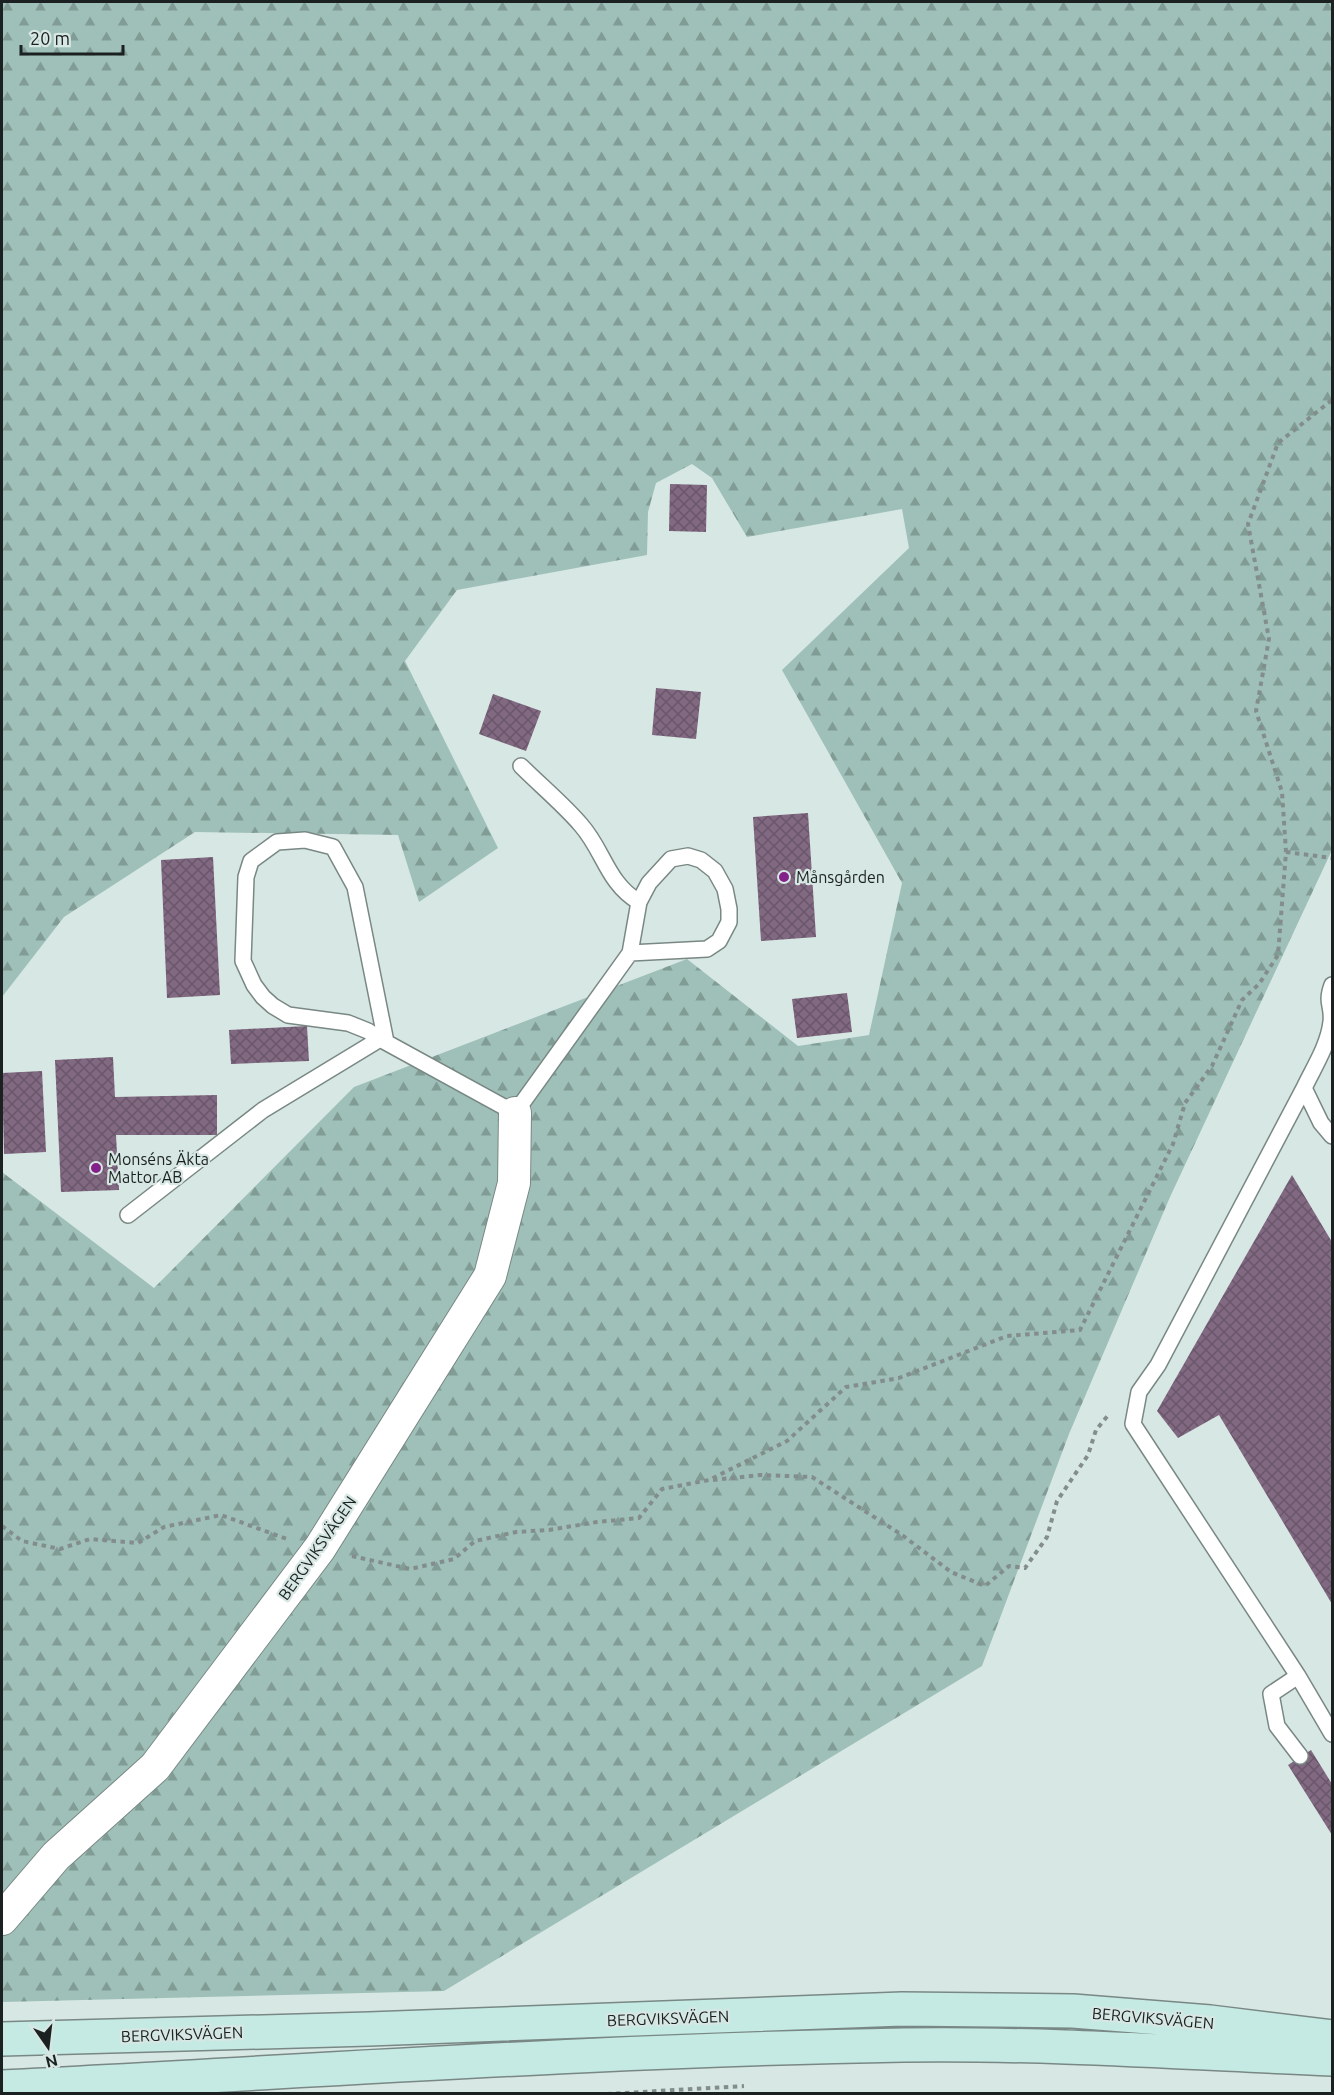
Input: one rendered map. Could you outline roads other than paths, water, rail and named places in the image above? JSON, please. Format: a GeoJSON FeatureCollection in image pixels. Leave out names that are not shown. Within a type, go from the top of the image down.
{"type":"FeatureCollection","features":[{"type":"Feature","properties":{"kind":"street","name":"BERGVIKSVÄGEN"},"geometry":{"type":"LineString","coordinates":[[2,1919],[56,1856],[155,1767],[320,1548],[490,1276],[514,1183],[515,1113]]}},
{"type":"Feature","properties":{"kind":"street","name":"BERGVIKSVÄGEN"},"geometry":{"type":"LineString","coordinates":[[2,2039],[357,2029],[902,2009],[1073,2011],[1210,2022],[1332,2037]]}},
{"type":"Feature","properties":{"kind":"street"},"geometry":{"type":"LineString","coordinates":[[1210,2022],[1332,2022]]}},
{"type":"Feature","properties":{"kind":"street","name":"BERGVIKSVÄGEN"},"geometry":{"type":"LineString","coordinates":[[2,2087],[712,2049],[874,2046],[1072,2048],[1332,2059]]}},
{"type":"Feature","properties":{"kind":"lane"},"geometry":{"type":"LineString","coordinates":[[521,766],[582,826],[613,879],[628,896],[639,902]]}},
{"type":"Feature","properties":{"kind":"lane"},"geometry":{"type":"LineString","coordinates":[[383,1041],[355,887],[343,861],[333,847],[305,840],[277,842],[251,861],[246,877],[243,961],[254,985],[273,1006],[288,1015],[348,1023],[368,1031],[383,1041],[515,1113],[630,953],[639,902],[649,883],[671,859],[688,856],[701,860],[715,871],[725,889],[729,909],[729,922],[719,941],[707,949],[630,953]]}},
{"type":"Feature","properties":{"kind":"lane"},"geometry":{"type":"LineString","coordinates":[[1332,985],[1328,997],[1331,1019],[1326,1043],[1163,1354],[1139,1392],[1133,1424],[1298,1676],[1332,1734]]}},
{"type":"Feature","properties":{"kind":"lane"},"geometry":{"type":"LineString","coordinates":[[128,1215],[263,1110],[383,1041]]}},
{"type":"Feature","properties":{"kind":"lane"},"geometry":{"type":"LineString","coordinates":[[1304,1088],[1321,1123],[1332,1136]]}},
{"type":"Feature","properties":{"kind":"lane"},"geometry":{"type":"LineString","coordinates":[[1298,1676],[1271,1694],[1277,1726],[1300,1756]]}},
{"type":"Feature","properties":{"kind":"place","name":"Månsgården"},"geometry":{"type":"Point","coordinates":[784,877]}},
{"type":"Feature","properties":{"kind":"place","name":"Monséns Äkta Mattor AB"},"geometry":{"type":"Point","coordinates":[96,1168]}}]}
